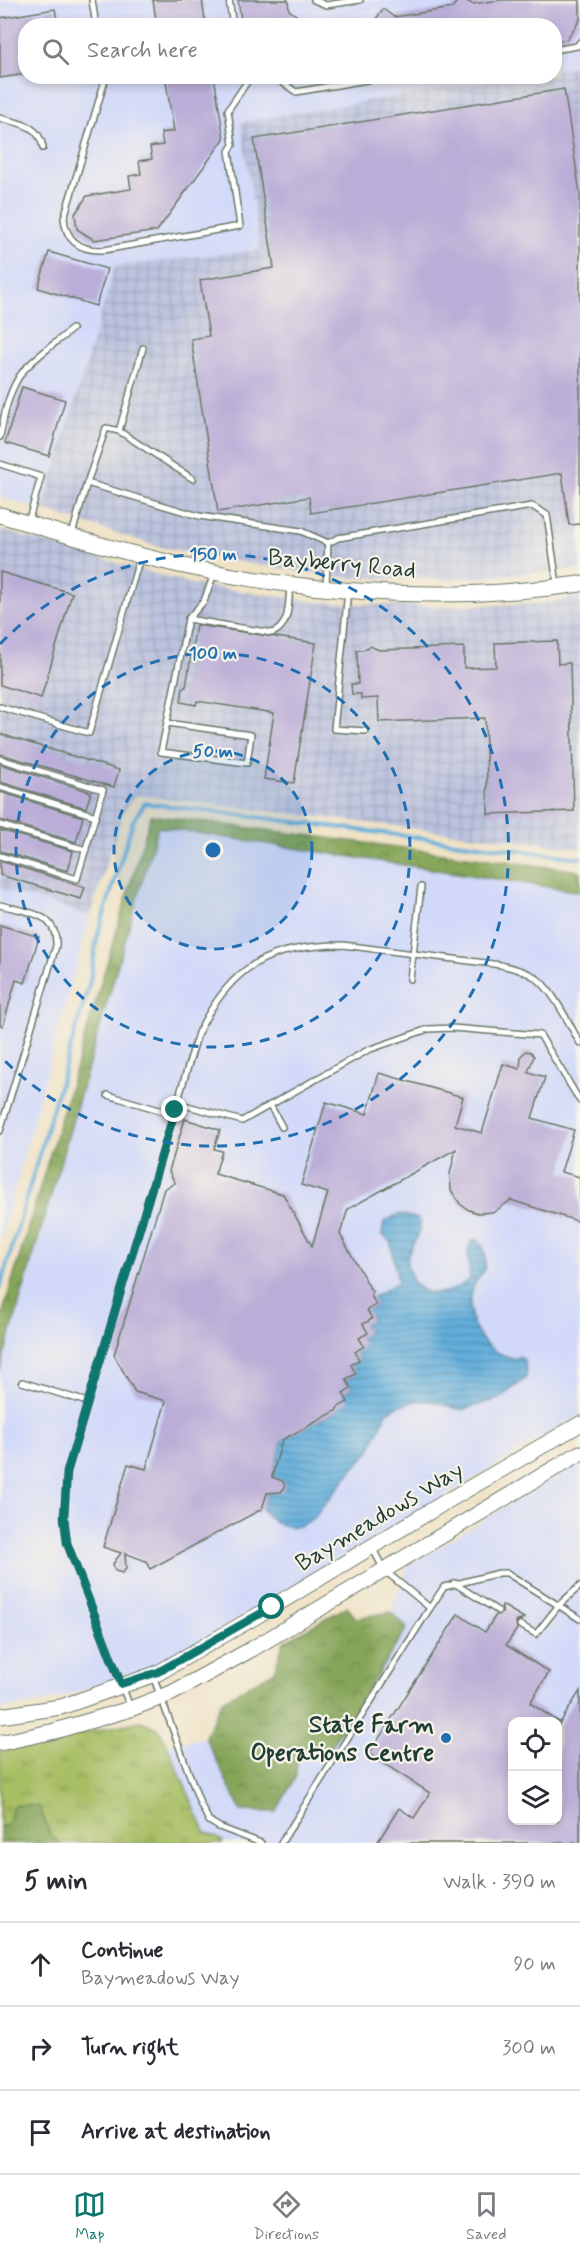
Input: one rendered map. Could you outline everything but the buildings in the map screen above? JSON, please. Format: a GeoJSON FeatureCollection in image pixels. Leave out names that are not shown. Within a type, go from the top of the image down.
{"type":"FeatureCollection","features":[{"type":"Feature","properties":{"kind":"street","name":"Bayberry Road"},"geometry":{"type":"LineString","coordinates":[[0,515],[140,556],[215,572],[291,584],[378,592],[475,593],[580,584]]}},
{"type":"Feature","properties":{"kind":"street","name":"Baymeadows Way"},"geometry":{"type":"LineString","coordinates":[[0,1716],[61,1707],[153,1674],[261,1613],[580,1424]]}},
{"type":"Feature","properties":{"kind":"street","name":"Baymeadows Way"},"geometry":{"type":"LineString","coordinates":[[0,1743],[55,1731],[162,1697],[252,1649],[580,1453]]}},
{"type":"Feature","properties":{"kind":"lane"},"geometry":{"type":"LineString","coordinates":[[92,0],[95,18]]}},
{"type":"Feature","properties":{"kind":"lane"},"geometry":{"type":"LineString","coordinates":[[229,0],[231,18]]}},
{"type":"Feature","properties":{"kind":"lane"},"geometry":{"type":"LineString","coordinates":[[314,0],[326,5],[360,0]]}},
{"type":"Feature","properties":{"kind":"lane"},"geometry":{"type":"LineString","coordinates":[[562,49],[577,46],[580,42]]}},
{"type":"Feature","properties":{"kind":"lane"},"geometry":{"type":"LineString","coordinates":[[104,84],[64,218],[65,229],[71,240],[80,247],[91,250],[104,250],[240,226],[229,151],[233,145],[228,110],[246,84]]}},
{"type":"Feature","properties":{"kind":"lane"},"geometry":{"type":"LineString","coordinates":[[284,84],[296,92],[343,84]]}},
{"type":"Feature","properties":{"kind":"lane"},"geometry":{"type":"LineString","coordinates":[[0,118],[30,127],[41,136],[43,148]]}},
{"type":"Feature","properties":{"kind":"lane"},"geometry":{"type":"LineString","coordinates":[[0,437],[16,382],[25,370],[72,329]]}},
{"type":"Feature","properties":{"kind":"lane"},"geometry":{"type":"LineString","coordinates":[[119,432],[142,348]]}},
{"type":"Feature","properties":{"kind":"lane"},"geometry":{"type":"LineString","coordinates":[[71,536],[106,428],[119,432],[193,479]]}},
{"type":"Feature","properties":{"kind":"lane"},"geometry":{"type":"LineString","coordinates":[[0,464],[41,477],[28,523]]}},
{"type":"Feature","properties":{"kind":"lane"},"geometry":{"type":"LineString","coordinates":[[87,483],[199,516],[301,531],[328,543]]}},
{"type":"Feature","properties":{"kind":"lane"},"geometry":{"type":"LineString","coordinates":[[328,543],[338,538],[532,506],[547,515],[558,587]]}},
{"type":"Feature","properties":{"kind":"lane"},"geometry":{"type":"LineString","coordinates":[[326,587],[328,543]]}},
{"type":"Feature","properties":{"kind":"lane"},"geometry":{"type":"LineString","coordinates":[[0,707],[89,733],[140,556]]}},
{"type":"Feature","properties":{"kind":"lane"},"geometry":{"type":"LineString","coordinates":[[167,723],[251,735],[247,763],[161,752],[188,619],[204,601],[215,572]]}},
{"type":"Feature","properties":{"kind":"lane"},"geometry":{"type":"LineString","coordinates":[[188,619],[272,633],[279,630],[286,619],[291,584]]}},
{"type":"Feature","properties":{"kind":"lane"},"geometry":{"type":"LineString","coordinates":[[348,590],[334,729],[366,731]]}},
{"type":"Feature","properties":{"kind":"lane"},"geometry":{"type":"LineString","coordinates":[[0,759],[104,790],[77,879],[0,856]]}},
{"type":"Feature","properties":{"kind":"lane"},"geometry":{"type":"LineString","coordinates":[[0,787],[96,816]]}},
{"type":"Feature","properties":{"kind":"lane"},"geometry":{"type":"LineString","coordinates":[[0,825],[86,850]]}},
{"type":"Feature","properties":{"kind":"lane"},"geometry":{"type":"LineString","coordinates":[[410,979],[421,887]]}},
{"type":"Feature","properties":{"kind":"lane"},"geometry":{"type":"LineString","coordinates":[[0,905],[43,917],[50,922],[56,938],[56,946],[0,1131]]}},
{"type":"Feature","properties":{"kind":"lane"},"geometry":{"type":"LineString","coordinates":[[130,1709],[67,1543],[64,1517],[67,1472],[198,1033],[223,990],[256,963],[286,951],[320,945],[343,945],[501,965],[534,976],[545,987],[580,1043]]}},
{"type":"Feature","properties":{"kind":"lane"},"geometry":{"type":"LineString","coordinates":[[177,1103],[242,1121],[368,1050],[428,1029],[452,1028],[540,1035],[580,1101]]}},
{"type":"Feature","properties":{"kind":"lane"},"geometry":{"type":"LineString","coordinates":[[108,1095],[173,1114]]}},
{"type":"Feature","properties":{"kind":"lane"},"geometry":{"type":"LineString","coordinates":[[270,1105],[282,1126]]}},
{"type":"Feature","properties":{"kind":"lane"},"geometry":{"type":"LineString","coordinates":[[22,1382],[87,1402]]}},
{"type":"Feature","properties":{"kind":"lane"},"geometry":{"type":"LineString","coordinates":[[372,1546],[384,1570],[430,1608]]}},
{"type":"Feature","properties":{"kind":"lane"},"geometry":{"type":"LineString","coordinates":[[281,1843],[444,1587],[507,1573],[580,1619]]}},
{"type":"Feature","properties":{"kind":"lane"},"geometry":{"type":"LineString","coordinates":[[454,1583],[498,1611]]}},
{"type":"Feature","properties":{"kind":"lane"},"geometry":{"type":"LineString","coordinates":[[520,1625],[536,1634],[559,1605],[580,1586]]}},
{"type":"Feature","properties":{"kind":"lane"},"geometry":{"type":"LineString","coordinates":[[153,1674],[200,1803],[209,1821],[261,1843]]}},
{"type":"Feature","properties":{"kind":"shaded area"},"geometry":{"type":"Polygon","coordinates":[[[0,0],[580,0],[580,66],[562,69],[562,18],[18,18],[18,84],[472,84],[241,122],[261,250],[115,267],[43,510],[0,497],[0,0]]]}},
{"type":"Feature","properties":{"kind":"shaded area"},"geometry":{"type":"Polygon","coordinates":[[[580,66],[580,569],[455,579],[351,578],[257,565],[160,547],[43,510],[115,266],[260,250],[241,122],[472,84],[562,84],[562,69],[580,66]]]}},
{"type":"Feature","properties":{"kind":"shaded area"},"geometry":{"type":"Polygon","coordinates":[[[0,530],[192,584],[319,602],[437,607],[545,603],[580,597],[580,848],[135,795],[123,812],[90,916],[0,888],[0,530]]]}},
{"type":"Feature","properties":{"kind":"shaded area"},"geometry":{"type":"Polygon","coordinates":[[[158,827],[580,892],[580,1415],[193,1646],[139,1672],[48,1701],[0,1709],[0,1370],[158,827]]]}},
{"type":"Feature","properties":{"kind":"shaded area"},"geometry":{"type":"Polygon","coordinates":[[[0,888],[90,916],[0,1242],[0,888]]]}},
{"type":"Feature","properties":{"kind":"shaded area"},"geometry":{"type":"Polygon","coordinates":[[[580,1461],[580,1843],[226,1843],[205,1832],[167,1745],[205,1737],[241,1811],[296,1776],[297,1756],[306,1750],[407,1628],[391,1612],[408,1566],[580,1461]]]}},
{"type":"Feature","properties":{"kind":"green space"},"geometry":{"type":"Polygon","coordinates":[[[151,815],[580,871],[580,892],[158,827],[0,1370],[0,1322],[151,815]]]}},
{"type":"Feature","properties":{"kind":"green space"},"geometry":{"type":"Polygon","coordinates":[[[347,1607],[356,1618],[391,1612],[407,1628],[329,1750],[306,1750],[297,1756],[296,1776],[276,1812],[241,1811],[205,1737],[222,1700],[274,1672],[284,1641],[347,1607]]]}},
{"type":"Feature","properties":{"kind":"green space"},"geometry":{"type":"Polygon","coordinates":[[[141,1721],[159,1729],[205,1832],[223,1841],[222,1843],[60,1843],[51,1836],[6,1826],[0,1827],[0,1751],[141,1721]]]}},
{"type":"Feature","properties":{"kind":"green space"},"geometry":{"type":"Polygon","coordinates":[[[14,1805],[39,1806],[51,1836],[60,1843],[0,1843],[0,1827],[6,1826],[14,1805]]]}},
{"type":"Feature","properties":{"kind":"water"},"geometry":{"type":"Polygon","coordinates":[[[399,1214],[419,1219],[420,1231],[407,1256],[407,1264],[416,1284],[422,1290],[430,1293],[455,1289],[470,1279],[468,1252],[471,1240],[478,1240],[484,1251],[485,1265],[484,1271],[474,1285],[471,1298],[470,1310],[473,1322],[477,1332],[493,1349],[503,1355],[516,1359],[519,1356],[524,1360],[527,1373],[525,1379],[498,1399],[461,1410],[433,1401],[416,1401],[400,1405],[387,1412],[369,1452],[314,1518],[300,1525],[279,1524],[262,1509],[269,1487],[278,1493],[285,1487],[281,1480],[271,1481],[282,1440],[336,1411],[343,1393],[351,1388],[347,1379],[355,1374],[351,1365],[359,1360],[355,1352],[364,1346],[359,1338],[368,1333],[363,1324],[372,1319],[367,1310],[376,1305],[372,1298],[398,1282],[391,1243],[382,1234],[384,1222],[399,1214]]]}},
{"type":"Feature","properties":{"kind":"waterway"},"geometry":{"type":"LineString","coordinates":[[0,1288],[90,981],[97,937],[133,821],[145,803],[580,858]]}},
{"type":"Feature","properties":{"kind":"place","name":"State Farm Operations Centre"},"geometry":{"type":"Point","coordinates":[446,1738]}},
{"type":"Feature","properties":{"kind":"route"},"geometry":{"type":"LineString","coordinates":[[175,1110],[67,1472],[64,1517],[67,1543],[121,1684],[158,1672],[272,1607]]}}]}
